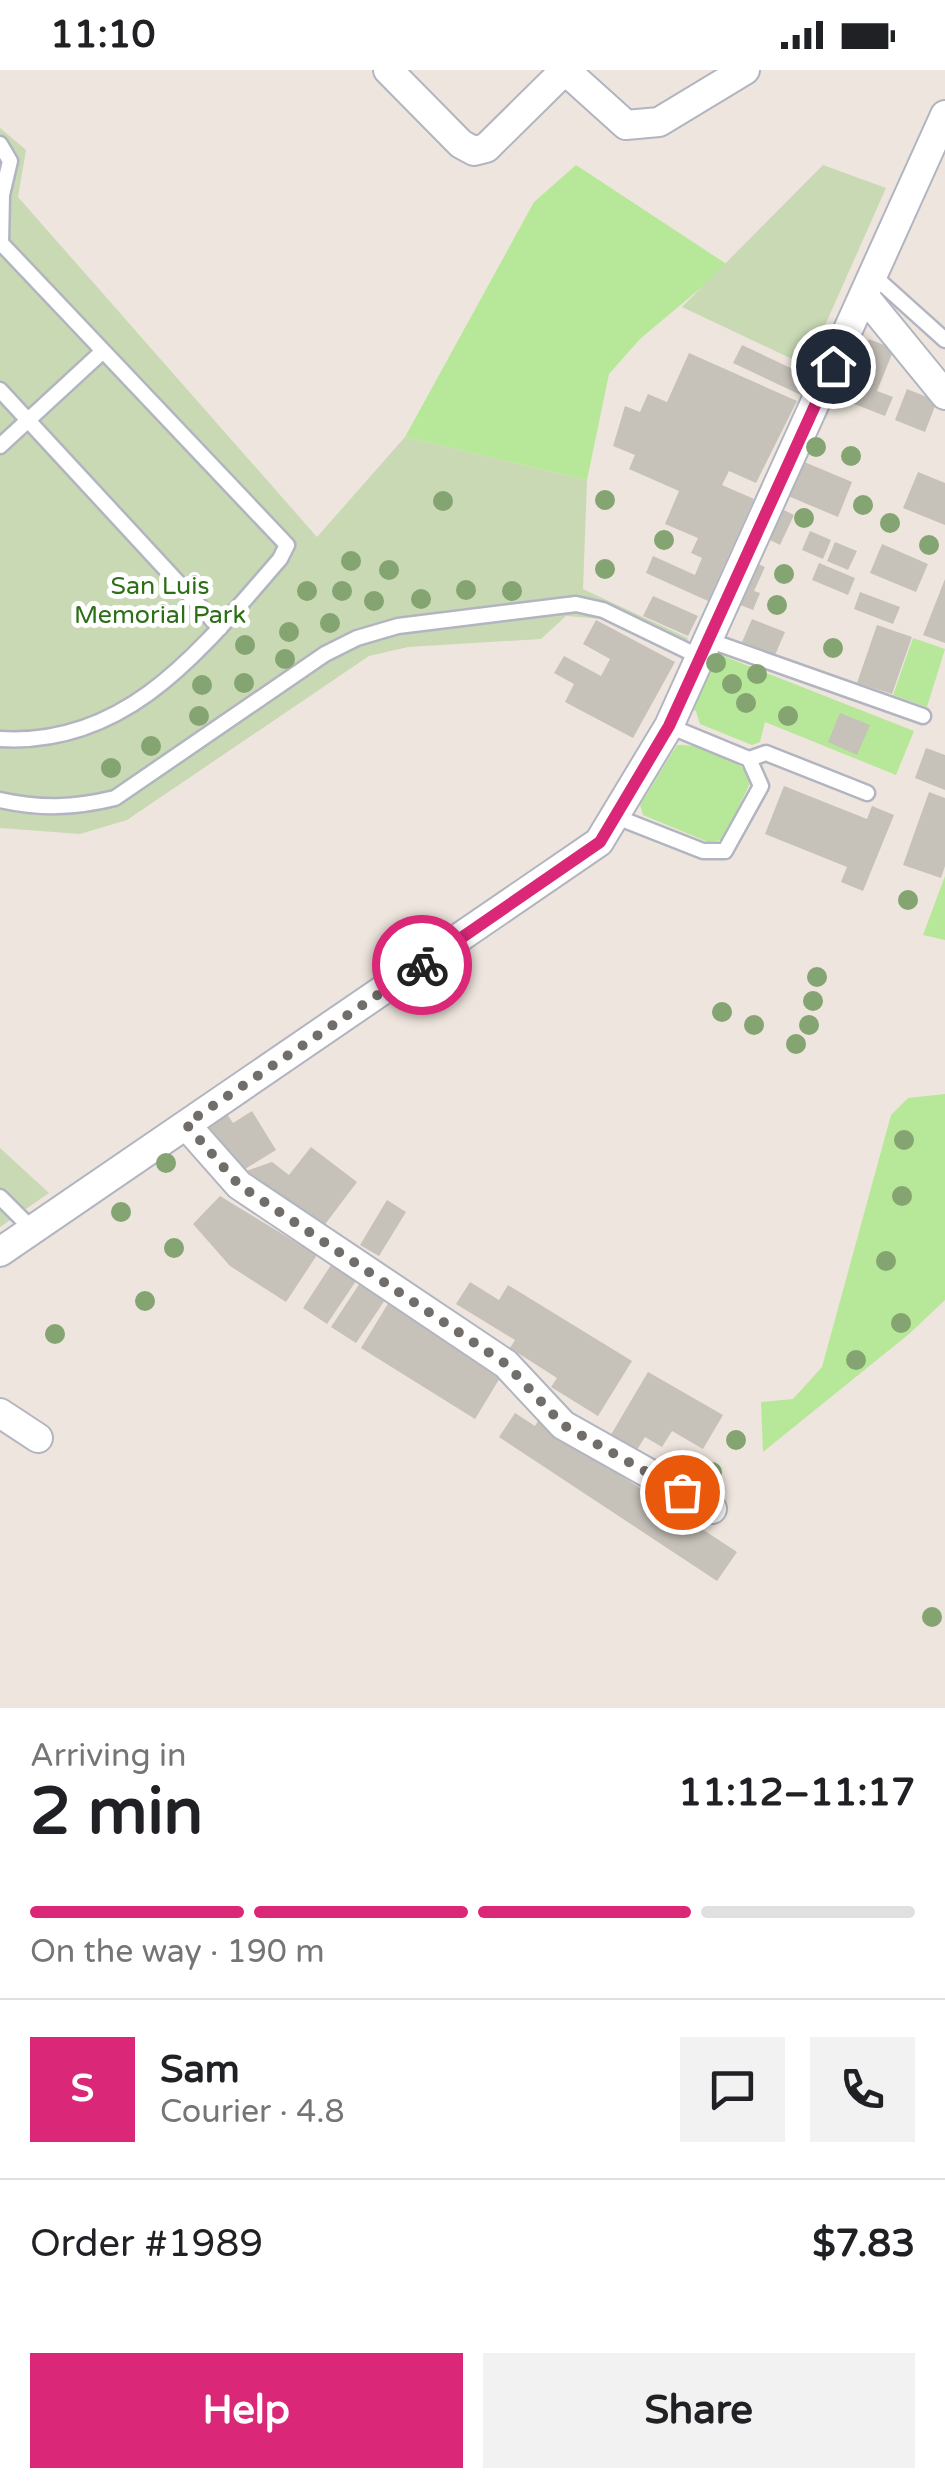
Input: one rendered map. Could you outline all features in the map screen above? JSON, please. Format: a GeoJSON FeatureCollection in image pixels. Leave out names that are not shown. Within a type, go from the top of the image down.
{"type":"FeatureCollection","features":[{"type":"Feature","properties":{"kind":"street"},"geometry":{"type":"LineString","coordinates":[[388,70],[462,144],[474,151],[486,148],[565,70],[626,125],[660,122],[745,70]]}},
{"type":"Feature","properties":{"kind":"street"},"geometry":{"type":"LineString","coordinates":[[0,1252],[600,842],[669,726],[945,115]]}},
{"type":"Feature","properties":{"kind":"street"},"geometry":{"type":"LineString","coordinates":[[870,287],[945,395]]}},
{"type":"Feature","properties":{"kind":"street"},"geometry":{"type":"LineString","coordinates":[[186,1124],[239,1185],[506,1364],[563,1425],[712,1508]]}},
{"type":"Feature","properties":{"kind":"street"},"geometry":{"type":"LineString","coordinates":[[0,1413],[38,1438]]}},
{"type":"Feature","properties":{"kind":"lane"},"geometry":{"type":"LineString","coordinates":[[0,144],[10,161],[2,195],[0,242],[287,545],[280,560],[202,652],[162,686],[114,718],[74,733],[30,741],[0,739]]}},
{"type":"Feature","properties":{"kind":"lane"},"geometry":{"type":"LineString","coordinates":[[870,287],[945,340]]}},
{"type":"Feature","properties":{"kind":"lane"},"geometry":{"type":"LineString","coordinates":[[0,446],[103,351]]}},
{"type":"Feature","properties":{"kind":"lane"},"geometry":{"type":"LineString","coordinates":[[0,390],[220,628]]}},
{"type":"Feature","properties":{"kind":"lane"},"geometry":{"type":"LineString","coordinates":[[0,800],[39,808],[77,807],[115,798],[325,654],[357,638],[398,626],[576,604],[603,610],[704,649],[924,716]]}},
{"type":"Feature","properties":{"kind":"lane"},"geometry":{"type":"LineString","coordinates":[[669,726],[749,759],[766,753],[867,793]]}},
{"type":"Feature","properties":{"kind":"lane"},"geometry":{"type":"LineString","coordinates":[[614,816],[703,852],[725,850],[761,786],[749,759]]}},
{"type":"Feature","properties":{"kind":"lane"},"geometry":{"type":"LineString","coordinates":[[0,1198],[32,1229]]}},
{"type":"Feature","properties":{"kind":"green space","name":"San Luis Memorial Park"},"geometry":{"type":"Polygon","coordinates":[[[0,128],[26,150],[18,197],[317,537],[405,437],[587,480],[583,589],[688,638],[680,656],[603,619],[566,616],[541,639],[408,647],[369,656],[127,820],[80,834],[0,828],[0,128]]]}},
{"type":"Feature","properties":{"kind":"green space"},"geometry":{"type":"Polygon","coordinates":[[[576,165],[728,265],[640,339],[609,374],[587,480],[405,437],[534,202],[576,165]]]}},
{"type":"Feature","properties":{"kind":"green space"},"geometry":{"type":"Polygon","coordinates":[[[823,165],[886,188],[807,366],[682,307],[823,165]]]}},
{"type":"Feature","properties":{"kind":"green space"},"geometry":{"type":"Polygon","coordinates":[[[913,638],[945,649],[927,707],[893,695],[913,638]]]}},
{"type":"Feature","properties":{"kind":"green space"},"geometry":{"type":"Polygon","coordinates":[[[708,650],[914,731],[896,775],[765,722],[760,742],[752,745],[700,724],[696,711],[685,707],[708,650]]]}},
{"type":"Feature","properties":{"kind":"green space"},"geometry":{"type":"Polygon","coordinates":[[[677,745],[719,754],[752,779],[723,840],[708,842],[643,815],[640,805],[677,745]]]}},
{"type":"Feature","properties":{"kind":"green space"},"geometry":{"type":"Polygon","coordinates":[[[945,876],[945,940],[923,935],[945,876]]]}},
{"type":"Feature","properties":{"kind":"green space"},"geometry":{"type":"Polygon","coordinates":[[[945,1094],[945,1300],[909,1334],[763,1452],[761,1402],[793,1399],[822,1367],[891,1115],[908,1098],[945,1094]]]}},
{"type":"Feature","properties":{"kind":"green space"},"geometry":{"type":"Polygon","coordinates":[[[0,1148],[49,1193],[0,1227],[0,1148]]]}},
{"type":"Feature","properties":{"kind":"building"},"geometry":{"type":"Polygon","coordinates":[[[869,339],[894,349],[877,391],[893,397],[885,416],[844,400],[869,339]]]}},
{"type":"Feature","properties":{"kind":"building"},"geometry":{"type":"Polygon","coordinates":[[[742,345],[810,377],[801,395],[733,363],[742,345]]]}},
{"type":"Feature","properties":{"kind":"building"},"geometry":{"type":"Polygon","coordinates":[[[689,353],[797,401],[756,483],[729,471],[722,485],[754,499],[708,601],[646,573],[653,556],[695,575],[702,558],[691,553],[698,538],[665,524],[679,491],[629,469],[635,455],[613,446],[625,406],[640,412],[648,394],[667,402],[689,353]]]}},
{"type":"Feature","properties":{"kind":"building"},"geometry":{"type":"Polygon","coordinates":[[[907,389],[937,401],[925,432],[895,420],[907,389]]]}},
{"type":"Feature","properties":{"kind":"building"},"geometry":{"type":"Polygon","coordinates":[[[802,461],[852,482],[838,517],[788,496],[802,461]]]}},
{"type":"Feature","properties":{"kind":"building"},"geometry":{"type":"Polygon","coordinates":[[[918,472],[945,483],[945,525],[903,508],[918,472]]]}},
{"type":"Feature","properties":{"kind":"building"},"geometry":{"type":"Polygon","coordinates":[[[782,509],[794,515],[780,545],[768,539],[782,509]]]}},
{"type":"Feature","properties":{"kind":"building"},"geometry":{"type":"Polygon","coordinates":[[[810,531],[831,540],[823,559],[802,550],[810,531]]]}},
{"type":"Feature","properties":{"kind":"building"},"geometry":{"type":"Polygon","coordinates":[[[835,542],[857,551],[848,570],[827,561],[835,542]]]}},
{"type":"Feature","properties":{"kind":"building"},"geometry":{"type":"Polygon","coordinates":[[[882,544],[928,564],[916,592],[870,573],[882,544]]]}},
{"type":"Feature","properties":{"kind":"building"},"geometry":{"type":"Polygon","coordinates":[[[756,563],[765,567],[754,591],[760,593],[753,610],[738,604],[756,563]]]}},
{"type":"Feature","properties":{"kind":"building"},"geometry":{"type":"Polygon","coordinates":[[[819,563],[855,578],[848,595],[812,580],[819,563]]]}},
{"type":"Feature","properties":{"kind":"building"},"geometry":{"type":"Polygon","coordinates":[[[945,579],[945,643],[923,635],[945,579]]]}},
{"type":"Feature","properties":{"kind":"building"},"geometry":{"type":"Polygon","coordinates":[[[860,592],[900,607],[893,624],[854,609],[860,592]]]}},
{"type":"Feature","properties":{"kind":"building"},"geometry":{"type":"Polygon","coordinates":[[[653,596],[698,616],[688,636],[643,616],[653,596]]]}},
{"type":"Feature","properties":{"kind":"building"},"geometry":{"type":"Polygon","coordinates":[[[752,619],[785,632],[775,655],[742,642],[752,619]]]}},
{"type":"Feature","properties":{"kind":"building"},"geometry":{"type":"Polygon","coordinates":[[[596,620],[675,662],[633,738],[565,702],[574,684],[554,673],[564,656],[601,676],[610,659],[583,644],[596,620]]]}},
{"type":"Feature","properties":{"kind":"building"},"geometry":{"type":"Polygon","coordinates":[[[877,625],[912,637],[892,694],[857,683],[877,625]]]}},
{"type":"Feature","properties":{"kind":"building"},"geometry":{"type":"Polygon","coordinates":[[[840,713],[870,725],[857,755],[828,742],[840,713]]]}},
{"type":"Feature","properties":{"kind":"building"},"geometry":{"type":"Polygon","coordinates":[[[926,748],[945,755],[945,790],[915,778],[926,748]]]}},
{"type":"Feature","properties":{"kind":"building"},"geometry":{"type":"Polygon","coordinates":[[[784,786],[867,819],[872,806],[894,815],[863,891],[841,882],[847,867],[765,834],[784,786]]]}},
{"type":"Feature","properties":{"kind":"building"},"geometry":{"type":"Polygon","coordinates":[[[929,792],[945,798],[945,866],[941,878],[903,865],[929,792]]]}},
{"type":"Feature","properties":{"kind":"building"},"geometry":{"type":"Polygon","coordinates":[[[252,1111],[276,1150],[237,1174],[207,1126],[227,1114],[233,1123],[252,1111]]]}},
{"type":"Feature","properties":{"kind":"building"},"geometry":{"type":"Polygon","coordinates":[[[311,1147],[357,1182],[323,1227],[246,1171],[272,1162],[289,1175],[311,1147]]]}},
{"type":"Feature","properties":{"kind":"building"},"geometry":{"type":"Polygon","coordinates":[[[220,1196],[317,1255],[286,1302],[230,1266],[193,1224],[220,1196]]]}},
{"type":"Feature","properties":{"kind":"building"},"geometry":{"type":"Polygon","coordinates":[[[387,1200],[406,1212],[379,1256],[360,1245],[387,1200]]]}},
{"type":"Feature","properties":{"kind":"building"},"geometry":{"type":"Polygon","coordinates":[[[331,1265],[356,1281],[327,1324],[303,1308],[331,1265]]]}},
{"type":"Feature","properties":{"kind":"building"},"geometry":{"type":"Polygon","coordinates":[[[470,1282],[499,1300],[508,1285],[632,1361],[598,1416],[551,1387],[557,1378],[510,1348],[515,1340],[456,1304],[470,1282]]]}},
{"type":"Feature","properties":{"kind":"building"},"geometry":{"type":"Polygon","coordinates":[[[360,1283],[385,1300],[356,1343],[331,1327],[360,1283]]]}},
{"type":"Feature","properties":{"kind":"building"},"geometry":{"type":"Polygon","coordinates":[[[389,1302],[503,1373],[475,1419],[361,1348],[389,1302]]]}},
{"type":"Feature","properties":{"kind":"building"},"geometry":{"type":"Polygon","coordinates":[[[648,1372],[723,1415],[703,1449],[672,1431],[662,1447],[645,1437],[635,1453],[609,1438],[648,1372]]]}},
{"type":"Feature","properties":{"kind":"building"},"geometry":{"type":"Polygon","coordinates":[[[515,1413],[535,1426],[538,1421],[737,1552],[717,1581],[499,1437],[515,1413]]]}},
{"type":"Feature","properties":{"kind":"way so far"},"geometry":{"type":"LineString","coordinates":[[422,965],[186,1124],[239,1185],[506,1364],[563,1425],[682,1492]]}},
{"type":"Feature","properties":{"kind":"route"},"geometry":{"type":"LineString","coordinates":[[422,965],[600,842],[669,726],[833,366]]}}]}
